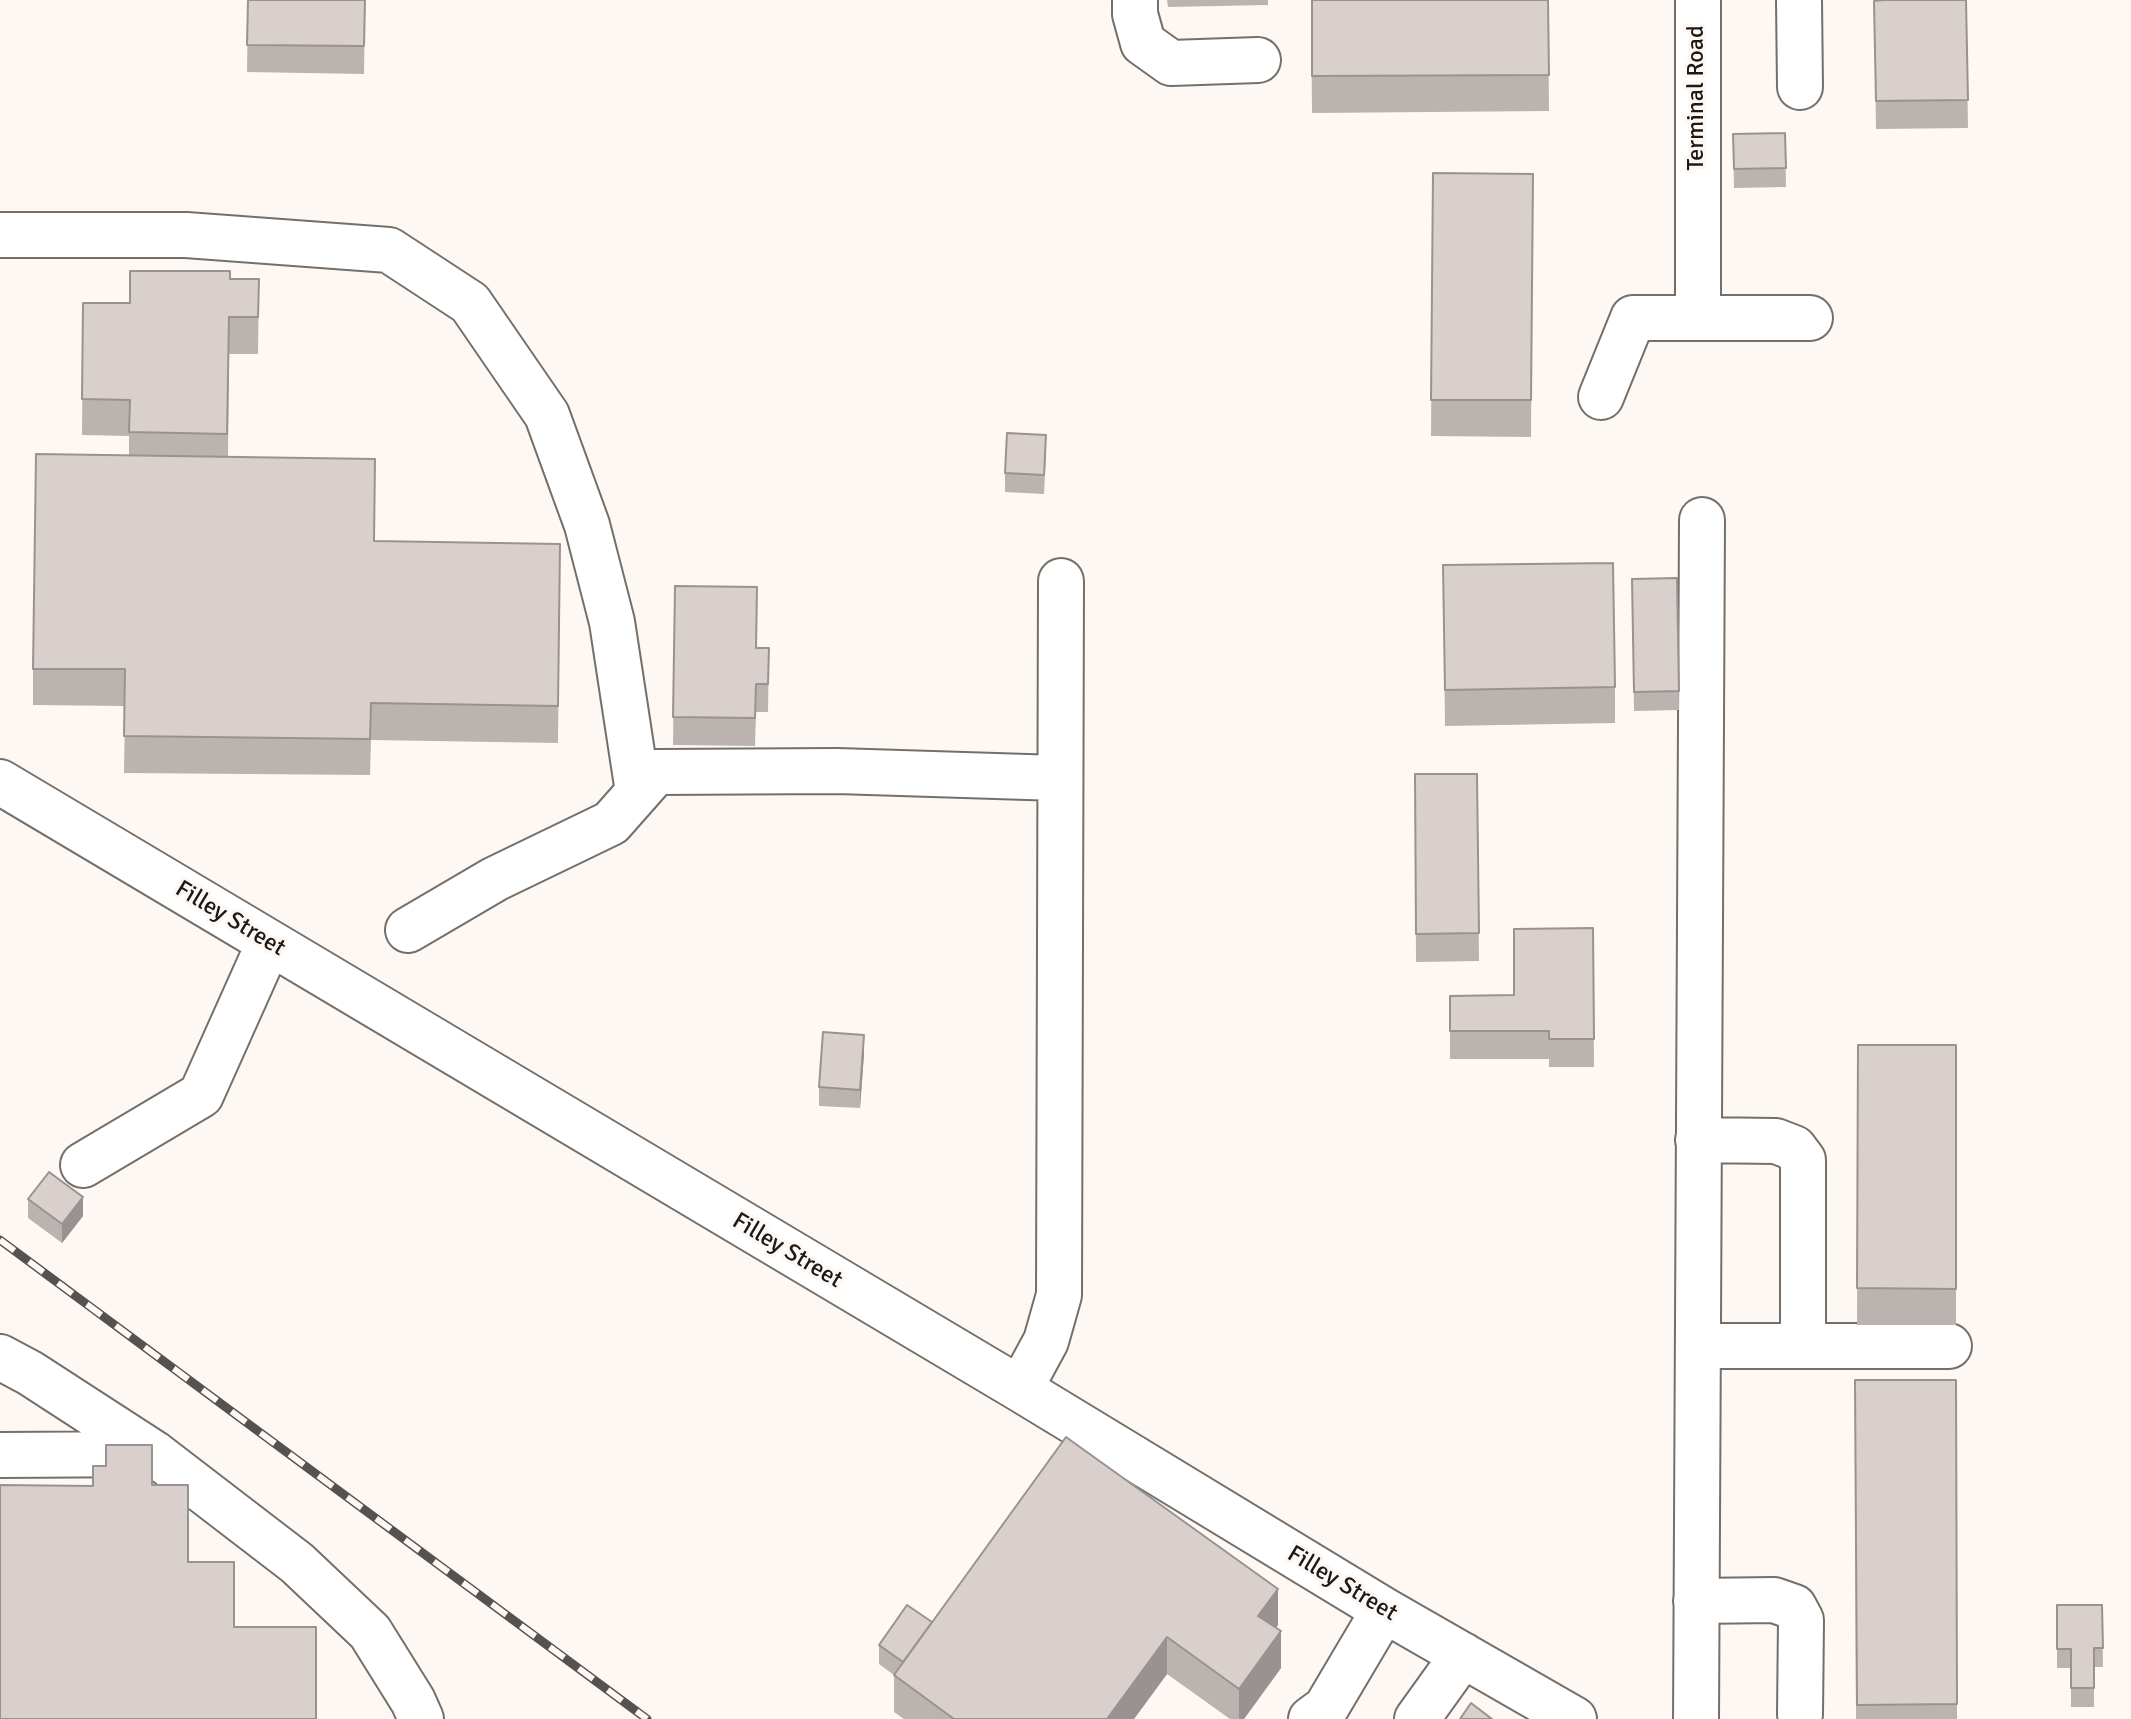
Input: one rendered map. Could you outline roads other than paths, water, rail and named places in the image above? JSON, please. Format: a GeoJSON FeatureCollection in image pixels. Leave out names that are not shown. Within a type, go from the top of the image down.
{"type":"FeatureCollection","features":[{"type":"Feature","properties":{"kind":"street"},"geometry":{"type":"LineString","coordinates":[[1135,0],[1135,14],[1143,43],[1171,63],[1258,60]]}},
{"type":"Feature","properties":{"kind":"street","name":"Terminal Road"},"geometry":{"type":"LineString","coordinates":[[1698,0],[1698,318]]}},
{"type":"Feature","properties":{"kind":"street"},"geometry":{"type":"LineString","coordinates":[[1799,0],[1800,87]]}},
{"type":"Feature","properties":{"kind":"street"},"geometry":{"type":"LineString","coordinates":[[0,235],[186,235],[389,250],[470,303],[547,415],[587,525],[612,622],[638,792]]}},
{"type":"Feature","properties":{"kind":"street"},"geometry":{"type":"LineString","coordinates":[[1601,397],[1633,318],[1810,318]]}},
{"type":"Feature","properties":{"kind":"street"},"geometry":{"type":"LineString","coordinates":[[1696,1719],[1702,520]]}},
{"type":"Feature","properties":{"kind":"street"},"geometry":{"type":"LineString","coordinates":[[1020,1389],[1046,1341],[1059,1295],[1061,581]]}},
{"type":"Feature","properties":{"kind":"street"},"geometry":{"type":"LineString","coordinates":[[408,930],[495,879],[611,823],[656,772],[837,771],[1059,778]]}},
{"type":"Feature","properties":{"kind":"street","name":"Filley Street"},"geometry":{"type":"LineString","coordinates":[[0,782],[1020,1389],[1384,1610],[1574,1719]]}},
{"type":"Feature","properties":{"kind":"street"},"geometry":{"type":"LineString","coordinates":[[83,1165],[201,1095],[269,943]]}},
{"type":"Feature","properties":{"kind":"street"},"geometry":{"type":"LineString","coordinates":[[1698,1140],[1776,1141],[1794,1148],[1803,1160],[1803,1346]]}},
{"type":"Feature","properties":{"kind":"street"},"geometry":{"type":"LineString","coordinates":[[1698,1346],[1949,1346]]}},
{"type":"Feature","properties":{"kind":"street"},"geometry":{"type":"LineString","coordinates":[[0,1357],[155,1454],[297,1563],[370,1632],[421,1719]]}},
{"type":"Feature","properties":{"kind":"street"},"geometry":{"type":"LineString","coordinates":[[0,1455],[155,1454]]}},
{"type":"Feature","properties":{"kind":"street"},"geometry":{"type":"LineString","coordinates":[[1696,1601],[1774,1600],[1794,1607],[1801,1620],[1800,1714]]}},
{"type":"Feature","properties":{"kind":"street"},"geometry":{"type":"LineString","coordinates":[[1311,1719],[1326,1708],[1384,1610]]}},
{"type":"Feature","properties":{"kind":"street"},"geometry":{"type":"LineString","coordinates":[[1417,1719],[1463,1655]]}},
{"type":"Feature","properties":{"kind":"railway"},"geometry":{"type":"LineString","coordinates":[[0,1240],[647,1719]]}}]}
